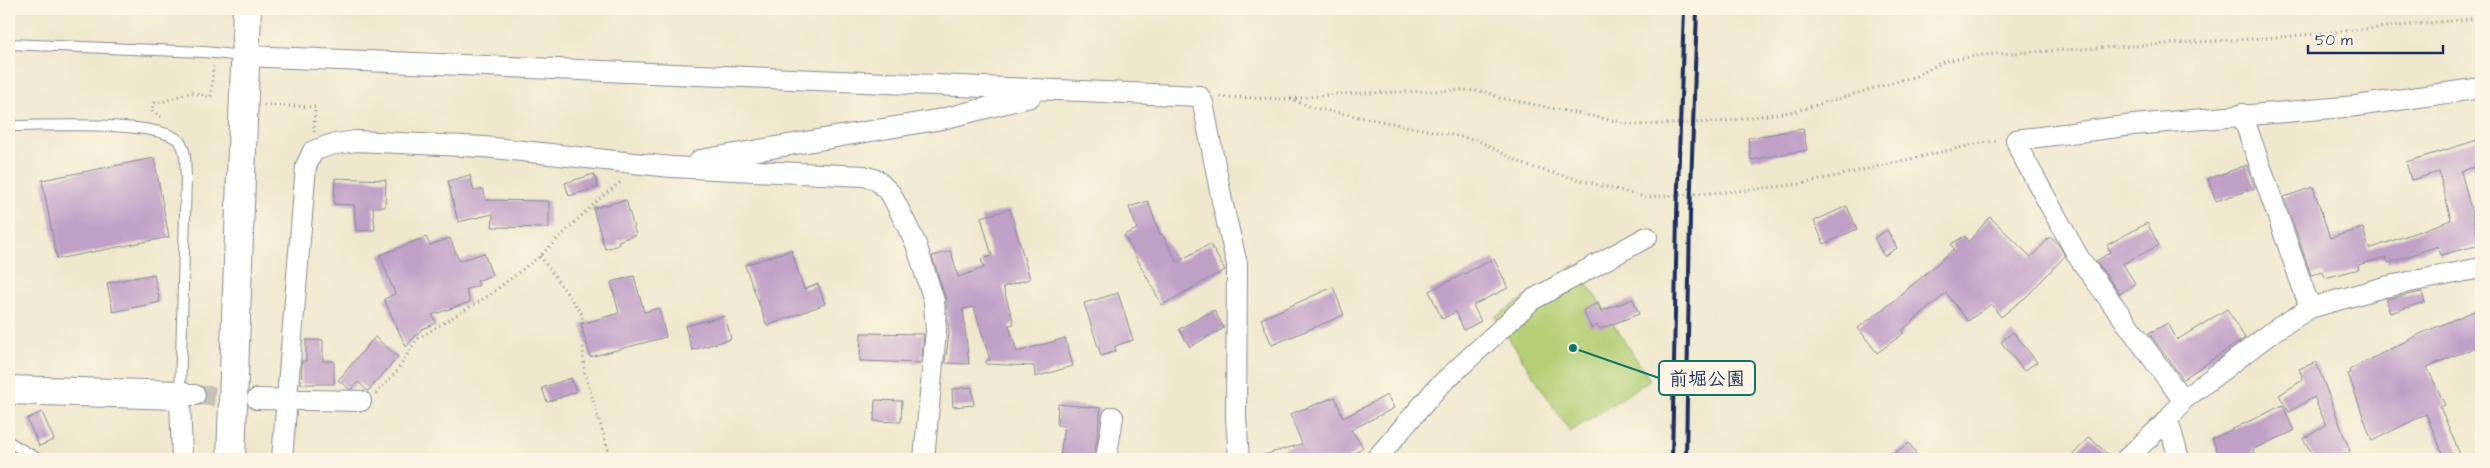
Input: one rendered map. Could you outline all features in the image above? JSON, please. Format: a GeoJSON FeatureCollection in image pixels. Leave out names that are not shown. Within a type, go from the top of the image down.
{"type":"FeatureCollection","features":[{"type":"Feature","properties":{"kind":"street"},"geometry":{"type":"LineString","coordinates":[[231,459],[247,9]]}},
{"type":"Feature","properties":{"kind":"street"},"geometry":{"type":"LineString","coordinates":[[245,46],[1052,91],[1200,96],[1237,264],[1238,459]]}},
{"type":"Feature","properties":{"kind":"street"},"geometry":{"type":"LineString","coordinates":[[2183,400],[2079,258],[2021,153],[2016,140],[2133,125],[2242,114],[2356,106],[2481,88]]}},
{"type":"Feature","properties":{"kind":"street"},"geometry":{"type":"LineString","coordinates":[[672,167],[942,118],[1052,91]]}},
{"type":"Feature","properties":{"kind":"street"},"geometry":{"type":"LineString","coordinates":[[2242,114],[2310,308]]}},
{"type":"Feature","properties":{"kind":"street"},"geometry":{"type":"LineString","coordinates":[[282,459],[306,166],[313,151],[330,145],[356,142],[484,147],[672,167],[864,176],[877,180],[892,194],[916,244],[934,301],[936,331],[924,459]]}},
{"type":"Feature","properties":{"kind":"street"},"geometry":{"type":"LineString","coordinates":[[1376,459],[1438,387],[1532,300],[1647,237]]}},
{"type":"Feature","properties":{"kind":"street"},"geometry":{"type":"LineString","coordinates":[[2126,459],[2168,420],[2183,400],[2275,330],[2310,308],[2384,287],[2481,268]]}},
{"type":"Feature","properties":{"kind":"street"},"geometry":{"type":"LineString","coordinates":[[9,390],[188,395],[182,459]]}},
{"type":"Feature","properties":{"kind":"street"},"geometry":{"type":"LineString","coordinates":[[256,399],[361,400]]}},
{"type":"Feature","properties":{"kind":"street"},"geometry":{"type":"LineString","coordinates":[[1106,459],[1113,417]]}},
{"type":"Feature","properties":{"kind":"street"},"geometry":{"type":"LineString","coordinates":[[2168,420],[2179,459]]}},
{"type":"Feature","properties":{"kind":"lane"},"geometry":{"type":"LineString","coordinates":[[9,44],[214,53],[245,46]]}},
{"type":"Feature","properties":{"kind":"lane"},"geometry":{"type":"LineString","coordinates":[[9,126],[140,128],[164,132],[178,140],[184,149],[186,177],[188,395]]}},
{"type":"Feature","properties":{"kind":"lane"},"geometry":{"type":"LineString","coordinates":[[9,442],[38,459]]}},
{"type":"Feature","properties":{"kind":"path"},"geometry":{"type":"LineString","coordinates":[[1200,96],[1291,99],[1336,94],[1462,90],[1488,92],[1500,98],[1636,124],[1718,122],[1796,111],[1916,76],[1945,61],[1982,55],[2290,36],[2481,18]]}},
{"type":"Feature","properties":{"kind":"path"},"geometry":{"type":"LineString","coordinates":[[178,140],[180,131],[151,110],[155,102],[162,102],[191,92],[211,97],[214,53]]}},
{"type":"Feature","properties":{"kind":"path"},"geometry":{"type":"LineString","coordinates":[[1291,99],[1314,108],[1477,140],[1527,166],[1645,197],[1726,192],[1802,184],[1980,143],[2016,140]]}},
{"type":"Feature","properties":{"kind":"path"},"geometry":{"type":"LineString","coordinates":[[261,105],[315,108],[313,151]]}},
{"type":"Feature","properties":{"kind":"path"},"geometry":{"type":"LineString","coordinates":[[361,400],[370,400],[398,371],[417,339],[488,296],[540,256],[598,200],[624,179]]}},
{"type":"Feature","properties":{"kind":"path"},"geometry":{"type":"LineString","coordinates":[[540,256],[582,314],[584,371],[611,459]]}},
{"type":"Feature","properties":{"kind":"green space"},"geometry":{"type":"Polygon","coordinates":[[[1575,265],[1650,380],[1570,432],[1495,317],[1575,265]]]}},
{"type":"Feature","properties":{"kind":"building"},"geometry":{"type":"Polygon","coordinates":[[[1803,129],[1807,150],[1751,160],[1748,138],[1803,129]]]}},
{"type":"Feature","properties":{"kind":"building"},"geometry":{"type":"Polygon","coordinates":[[[2481,139],[2481,165],[2461,171],[2480,245],[2440,255],[2438,246],[2388,263],[2386,257],[2358,265],[2359,269],[2325,278],[2323,272],[2311,275],[2284,197],[2313,187],[2330,238],[2363,228],[2369,249],[2451,220],[2439,172],[2411,180],[2406,162],[2481,139]]]}},
{"type":"Feature","properties":{"kind":"building"},"geometry":{"type":"Polygon","coordinates":[[[154,158],[169,237],[57,259],[42,180],[154,158]]]}},
{"type":"Feature","properties":{"kind":"building"},"geometry":{"type":"Polygon","coordinates":[[[2247,165],[2255,188],[2216,201],[2208,179],[2247,165]]]}},
{"type":"Feature","properties":{"kind":"building"},"geometry":{"type":"Polygon","coordinates":[[[594,174],[598,187],[569,196],[565,183],[594,174]]]}},
{"type":"Feature","properties":{"kind":"building"},"geometry":{"type":"Polygon","coordinates":[[[470,175],[474,191],[483,189],[486,200],[549,201],[549,228],[492,227],[493,214],[458,222],[448,181],[470,175]]]}},
{"type":"Feature","properties":{"kind":"building"},"geometry":{"type":"Polygon","coordinates":[[[335,178],[386,180],[385,207],[373,207],[375,230],[356,231],[354,205],[334,204],[335,178]]]}},
{"type":"Feature","properties":{"kind":"building"},"geometry":{"type":"Polygon","coordinates":[[[626,200],[636,235],[618,241],[619,245],[605,249],[593,208],[626,200]]]}},
{"type":"Feature","properties":{"kind":"building"},"geometry":{"type":"Polygon","coordinates":[[[1148,201],[1160,235],[1162,234],[1177,262],[1210,244],[1225,270],[1162,305],[1124,235],[1137,229],[1129,207],[1148,201]]]}},
{"type":"Feature","properties":{"kind":"building"},"geometry":{"type":"Polygon","coordinates":[[[1847,206],[1857,229],[1824,244],[1814,221],[1847,206]]]}},
{"type":"Feature","properties":{"kind":"building"},"geometry":{"type":"Polygon","coordinates":[[[1010,209],[1030,279],[1003,287],[1014,324],[1009,325],[1017,352],[1065,338],[1073,366],[1035,377],[1034,366],[986,364],[986,361],[990,360],[974,307],[963,309],[969,364],[945,363],[949,335],[946,300],[932,256],[951,251],[958,277],[984,268],[981,259],[992,256],[981,217],[1010,209]]]}},
{"type":"Feature","properties":{"kind":"building"},"geometry":{"type":"Polygon","coordinates":[[[1990,217],[2031,257],[2050,237],[2058,244],[2065,256],[2027,296],[2001,317],[1991,304],[1968,321],[1946,293],[1902,331],[1904,333],[1877,353],[1858,328],[1894,301],[1954,249],[1951,244],[1965,236],[1968,242],[1990,217]]]}},
{"type":"Feature","properties":{"kind":"building"},"geometry":{"type":"Polygon","coordinates":[[[2147,223],[2159,245],[2123,264],[2135,283],[2120,294],[2096,261],[2111,252],[2107,245],[2147,223]]]}},
{"type":"Feature","properties":{"kind":"building"},"geometry":{"type":"Polygon","coordinates":[[[1887,230],[1897,248],[1884,256],[1874,238],[1887,230]]]}},
{"type":"Feature","properties":{"kind":"building"},"geometry":{"type":"Polygon","coordinates":[[[426,237],[430,245],[450,238],[459,261],[484,253],[492,275],[477,281],[479,285],[466,290],[470,302],[432,315],[436,323],[422,329],[406,347],[384,299],[395,294],[380,255],[426,237]]]}},
{"type":"Feature","properties":{"kind":"building"},"geometry":{"type":"Polygon","coordinates":[[[791,250],[804,289],[818,284],[825,304],[767,326],[745,265],[791,250]]]}},
{"type":"Feature","properties":{"kind":"building"},"geometry":{"type":"Polygon","coordinates":[[[1494,259],[1508,288],[1473,305],[1481,321],[1464,330],[1456,312],[1442,319],[1429,291],[1494,259]]]}},
{"type":"Feature","properties":{"kind":"building"},"geometry":{"type":"Polygon","coordinates":[[[154,274],[160,302],[113,312],[107,283],[154,274]]]}},
{"type":"Feature","properties":{"kind":"building"},"geometry":{"type":"Polygon","coordinates":[[[634,276],[644,312],[659,308],[666,337],[590,357],[581,324],[619,313],[611,282],[634,276]]]}},
{"type":"Feature","properties":{"kind":"building"},"geometry":{"type":"Polygon","coordinates":[[[1333,287],[1344,315],[1272,345],[1261,319],[1333,287]]]}},
{"type":"Feature","properties":{"kind":"building"},"geometry":{"type":"Polygon","coordinates":[[[2422,292],[2425,302],[2390,313],[2386,299],[2422,292]]]}},
{"type":"Feature","properties":{"kind":"building"},"geometry":{"type":"Polygon","coordinates":[[[1118,293],[1133,340],[1115,346],[1116,351],[1101,356],[1084,303],[1118,293]]]}},
{"type":"Feature","properties":{"kind":"building"},"geometry":{"type":"Polygon","coordinates":[[[1633,299],[1639,314],[1600,329],[1597,325],[1591,328],[1583,310],[1598,303],[1601,311],[1633,299]]]}},
{"type":"Feature","properties":{"kind":"building"},"geometry":{"type":"Polygon","coordinates":[[[2481,308],[2481,345],[2427,367],[2445,405],[2440,407],[2462,459],[2445,459],[2426,414],[2372,441],[2348,374],[2350,373],[2349,370],[2420,334],[2481,308]]]}},
{"type":"Feature","properties":{"kind":"building"},"geometry":{"type":"Polygon","coordinates":[[[2227,309],[2245,338],[2183,379],[2149,333],[2168,323],[2177,340],[2227,309]]]}},
{"type":"Feature","properties":{"kind":"building"},"geometry":{"type":"Polygon","coordinates":[[[1214,310],[1224,328],[1190,347],[1179,329],[1214,310]]]}},
{"type":"Feature","properties":{"kind":"building"},"geometry":{"type":"Polygon","coordinates":[[[725,316],[731,339],[692,350],[685,326],[725,316]]]}},
{"type":"Feature","properties":{"kind":"building"},"geometry":{"type":"Polygon","coordinates":[[[2013,332],[2037,362],[2024,371],[2001,342],[2013,332]]]}},
{"type":"Feature","properties":{"kind":"building"},"geometry":{"type":"Polygon","coordinates":[[[861,333],[924,334],[921,363],[860,361],[861,333]]]}},
{"type":"Feature","properties":{"kind":"building"},"geometry":{"type":"Polygon","coordinates":[[[375,337],[398,357],[368,391],[358,382],[352,389],[349,389],[338,380],[375,337]]]}},
{"type":"Feature","properties":{"kind":"building"},"geometry":{"type":"Polygon","coordinates":[[[306,340],[323,340],[323,361],[334,361],[334,384],[301,384],[302,361],[306,361],[306,340]]]}},
{"type":"Feature","properties":{"kind":"building"},"geometry":{"type":"Polygon","coordinates":[[[2316,362],[2350,451],[2343,455],[2345,459],[2316,459],[2303,439],[2326,425],[2314,397],[2289,412],[2279,395],[2303,380],[2299,369],[2316,362]]]}},
{"type":"Feature","properties":{"kind":"building"},"geometry":{"type":"Polygon","coordinates":[[[571,378],[576,392],[547,402],[542,388],[571,378]]]}},
{"type":"Feature","properties":{"kind":"building"},"geometry":{"type":"Polygon","coordinates":[[[972,387],[974,405],[953,407],[952,389],[972,387]]]}},
{"type":"Feature","properties":{"kind":"building"},"geometry":{"type":"Polygon","coordinates":[[[1387,395],[1394,408],[1351,430],[1363,447],[1347,459],[1264,459],[1263,455],[1302,444],[1290,414],[1335,397],[1343,418],[1387,395]]]}},
{"type":"Feature","properties":{"kind":"building"},"geometry":{"type":"Polygon","coordinates":[[[875,400],[902,401],[901,422],[874,421],[875,400]]]}},
{"type":"Feature","properties":{"kind":"building"},"geometry":{"type":"Polygon","coordinates":[[[1058,404],[1101,408],[1094,459],[1060,459],[1064,426],[1057,425],[1058,404]]]}},
{"type":"Feature","properties":{"kind":"building"},"geometry":{"type":"Polygon","coordinates":[[[2283,405],[2294,431],[2253,449],[2254,453],[2238,459],[2221,459],[2212,439],[2283,405]]]}},
{"type":"Feature","properties":{"kind":"building"},"geometry":{"type":"Polygon","coordinates":[[[42,412],[54,440],[39,446],[27,419],[42,412]]]}},
{"type":"Feature","properties":{"kind":"building"},"geometry":{"type":"Polygon","coordinates":[[[2089,437],[2113,459],[2069,459],[2089,437]]]}},
{"type":"Feature","properties":{"kind":"building"},"geometry":{"type":"Polygon","coordinates":[[[1909,443],[1920,459],[1885,459],[1909,443]]]}},
{"type":"Feature","properties":{"kind":"tunnel"},"geometry":{"type":"LineString","coordinates":[[195,395],[247,399]]}},
{"type":"Feature","properties":{"kind":"railway"},"geometry":{"type":"LineString","coordinates":[[1672,459],[1684,9]]}},
{"type":"Feature","properties":{"kind":"railway"},"geometry":{"type":"LineString","coordinates":[[1686,459],[1690,216],[1697,9]]}},
{"type":"Feature","properties":{"kind":"place","name":"前堀公園"},"geometry":{"type":"Point","coordinates":[1573,348]}}]}
